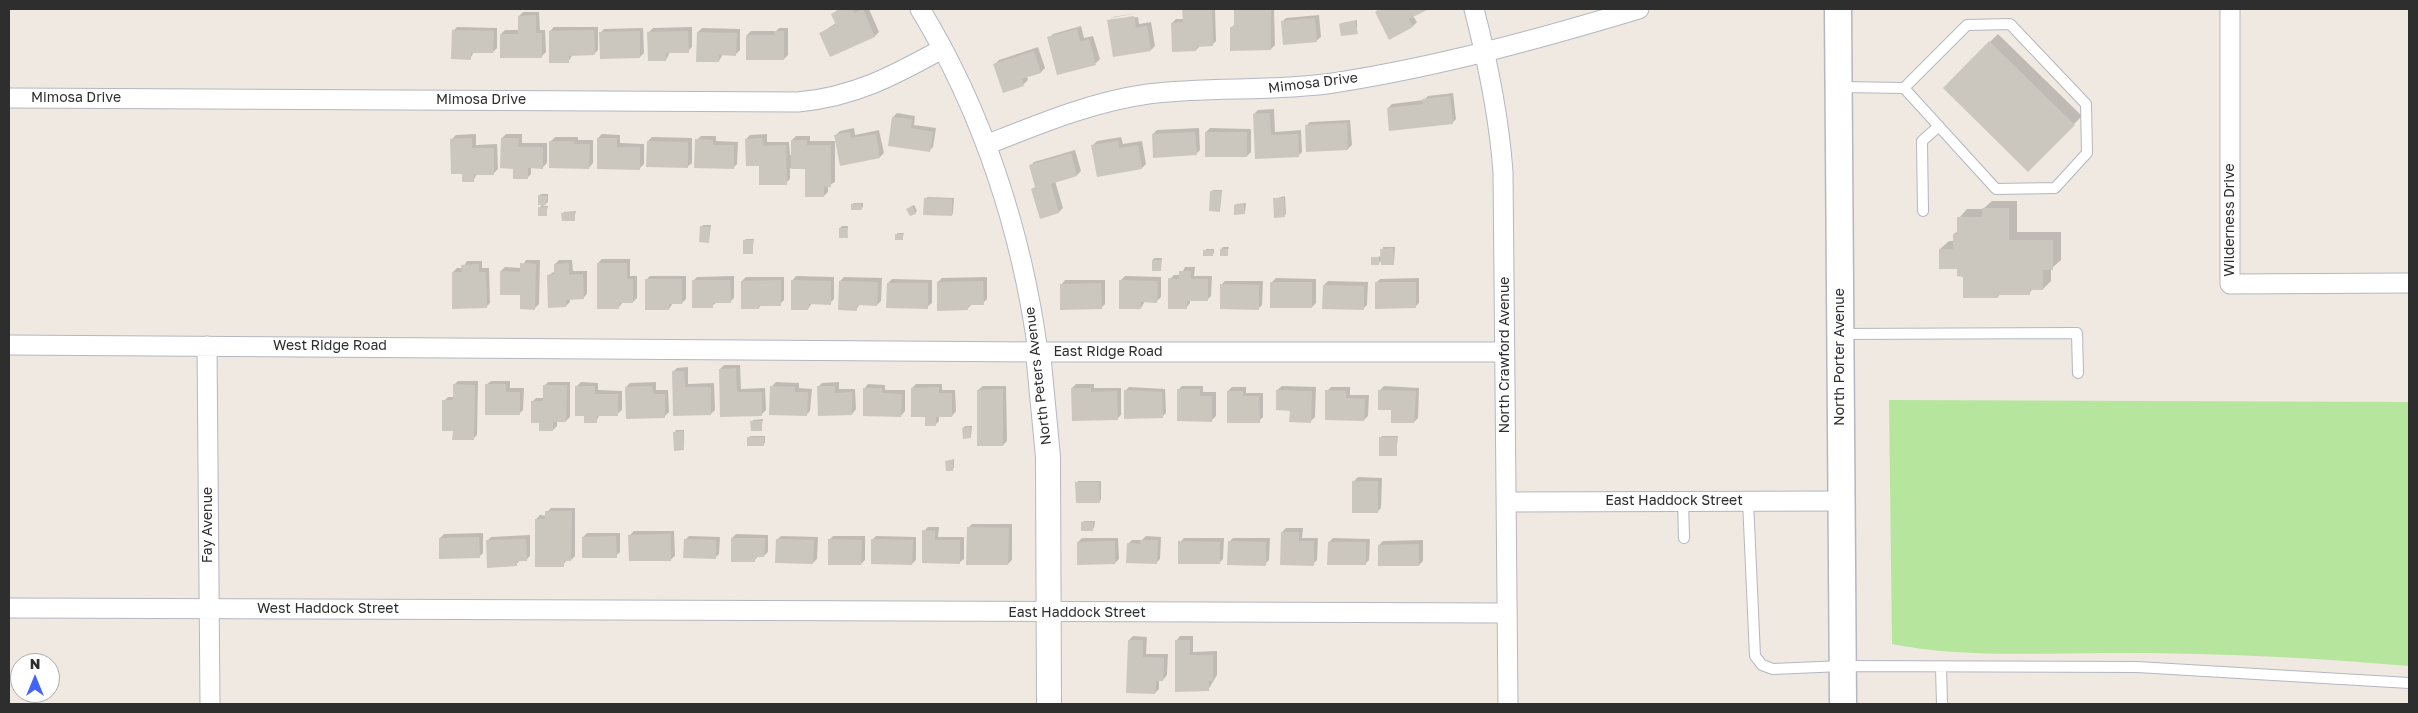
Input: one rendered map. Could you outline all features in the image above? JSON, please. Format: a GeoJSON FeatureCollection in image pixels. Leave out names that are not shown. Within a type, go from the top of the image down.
{"type":"FeatureCollection","features":[{"type":"Feature","properties":{"kind":"main road","name":"North Porter Avenue"},"geometry":{"type":"LineString","coordinates":[[1838,9],[1843,704]]}},
{"type":"Feature","properties":{"kind":"street","name":"North Peters Avenue"},"geometry":{"type":"LineString","coordinates":[[920,9],[942,49],[986,145],[1012,227],[1034,325],[1048,457],[1049,704]]}},
{"type":"Feature","properties":{"kind":"street","name":"North Crawford Avenue"},"geometry":{"type":"LineString","coordinates":[[1474,9],[1492,84],[1501,140],[1505,251],[1504,352],[1508,704]]}},
{"type":"Feature","properties":{"kind":"street","name":"Mimosa Drive"},"geometry":{"type":"LineString","coordinates":[[986,145],[1090,105],[1175,92],[1309,86],[1433,65],[1639,9]]}},
{"type":"Feature","properties":{"kind":"street","name":"Wilderness Drive"},"geometry":{"type":"LineString","coordinates":[[2230,9],[2230,284],[2409,283]]}},
{"type":"Feature","properties":{"kind":"street","name":"Mimosa Drive"},"geometry":{"type":"LineString","coordinates":[[9,98],[798,102],[858,91],[888,78],[942,49]]}},
{"type":"Feature","properties":{"kind":"street","name":"West Ridge Road"},"geometry":{"type":"LineString","coordinates":[[9,345],[652,349]]}},
{"type":"Feature","properties":{"kind":"street","name":"Fay Avenue"},"geometry":{"type":"LineString","coordinates":[[207,346],[210,704]]}},
{"type":"Feature","properties":{"kind":"street","name":"East Ridge Road"},"geometry":{"type":"LineString","coordinates":[[652,349],[1038,352],[1504,352]]}},
{"type":"Feature","properties":{"kind":"street","name":"East Haddock Street"},"geometry":{"type":"LineString","coordinates":[[1507,502],[1841,501]]}},
{"type":"Feature","properties":{"kind":"street","name":"West Haddock Street"},"geometry":{"type":"LineString","coordinates":[[9,608],[648,610]]}},
{"type":"Feature","properties":{"kind":"street","name":"East Haddock Street"},"geometry":{"type":"LineString","coordinates":[[648,610],[1049,613],[1506,613]]}},
{"type":"Feature","properties":{"kind":"lane"},"geometry":{"type":"LineString","coordinates":[[1838,87],[1904,88],[1967,25],[2010,24],[2086,104],[2087,153],[2055,188],[1996,189],[1904,88]]}},
{"type":"Feature","properties":{"kind":"lane"},"geometry":{"type":"LineString","coordinates":[[1923,211],[1922,140],[1939,126]]}},
{"type":"Feature","properties":{"kind":"lane"},"geometry":{"type":"LineString","coordinates":[[1840,334],[2078,333],[2078,372]]}},
{"type":"Feature","properties":{"kind":"lane"},"geometry":{"type":"LineString","coordinates":[[1748,501],[1755,656],[1762,665],[1773,669],[1842,666],[2137,667],[2409,683]]}},
{"type":"Feature","properties":{"kind":"lane"},"geometry":{"type":"LineString","coordinates":[[1683,502],[1684,538]]}},
{"type":"Feature","properties":{"kind":"lane"},"geometry":{"type":"LineString","coordinates":[[1941,667],[1942,704]]}},
{"type":"Feature","properties":{"kind":"green space"},"geometry":{"type":"Polygon","coordinates":[[[1889,400],[2409,402],[2409,666],[2233,655],[1950,652],[1892,644],[1889,400]]]}},
{"type":"Feature","properties":{"kind":"building"},"geometry":{"type":"Polygon","coordinates":[[[842,9],[852,9],[854,13],[863,9],[875,37],[830,57],[819,33],[836,25],[831,14],[842,9]]]}},
{"type":"Feature","properties":{"kind":"building"},"geometry":{"type":"Polygon","coordinates":[[[1182,9],[1212,9],[1213,46],[1196,47],[1196,51],[1172,52],[1171,23],[1183,22],[1182,9]]]}},
{"type":"Feature","properties":{"kind":"building"},"geometry":{"type":"Polygon","coordinates":[[[1234,9],[1271,9],[1271,50],[1230,51],[1230,27],[1234,27],[1234,9]]]}},
{"type":"Feature","properties":{"kind":"building"},"geometry":{"type":"Polygon","coordinates":[[[1380,9],[1429,9],[1409,19],[1413,27],[1389,40],[1375,12],[1380,9]]]}},
{"type":"Feature","properties":{"kind":"building"},"geometry":{"type":"Polygon","coordinates":[[[536,15],[536,33],[542,33],[542,58],[500,58],[500,34],[518,34],[518,16],[536,15]]]}},
{"type":"Feature","properties":{"kind":"building"},"geometry":{"type":"Polygon","coordinates":[[[1134,16],[1136,28],[1147,26],[1151,51],[1113,57],[1107,20],[1134,16]]]}},
{"type":"Feature","properties":{"kind":"building"},"geometry":{"type":"Polygon","coordinates":[[[1315,18],[1317,42],[1283,45],[1281,21],[1315,18]]]}},
{"type":"Feature","properties":{"kind":"building"},"geometry":{"type":"Polygon","coordinates":[[[1355,21],[1358,34],[1341,36],[1339,24],[1355,21]]]}},
{"type":"Feature","properties":{"kind":"building"},"geometry":{"type":"Polygon","coordinates":[[[1077,29],[1080,42],[1089,39],[1096,65],[1057,75],[1047,37],[1077,29]]]}},
{"type":"Feature","properties":{"kind":"building"},"geometry":{"type":"Polygon","coordinates":[[[452,30],[494,31],[493,53],[471,53],[471,60],[451,59],[452,30]]]}},
{"type":"Feature","properties":{"kind":"building"},"geometry":{"type":"Polygon","coordinates":[[[594,30],[595,55],[569,56],[569,63],[549,63],[549,31],[594,30]]]}},
{"type":"Feature","properties":{"kind":"building"},"geometry":{"type":"Polygon","coordinates":[[[640,31],[640,58],[600,59],[599,32],[640,31]]]}},
{"type":"Feature","properties":{"kind":"building"},"geometry":{"type":"Polygon","coordinates":[[[688,31],[689,53],[666,53],[666,61],[648,61],[647,32],[688,31]]]}},
{"type":"Feature","properties":{"kind":"building"},"geometry":{"type":"Polygon","coordinates":[[[774,31],[784,31],[784,60],[746,60],[746,35],[774,35],[774,31]]]}},
{"type":"Feature","properties":{"kind":"building"},"geometry":{"type":"Polygon","coordinates":[[[697,32],[737,33],[736,56],[719,55],[719,62],[696,62],[697,32]]]}},
{"type":"Feature","properties":{"kind":"building"},"geometry":{"type":"Polygon","coordinates":[[[1989,41],[2075,125],[2028,172],[1943,88],[1989,41]]]}},
{"type":"Feature","properties":{"kind":"building"},"geometry":{"type":"Polygon","coordinates":[[[1034,51],[1041,73],[1022,79],[1024,86],[1003,93],[993,64],[1034,51]]]}},
{"type":"Feature","properties":{"kind":"building"},"geometry":{"type":"Polygon","coordinates":[[[1450,96],[1453,124],[1389,131],[1387,108],[1423,104],[1422,99],[1450,96]]]}},
{"type":"Feature","properties":{"kind":"building"},"geometry":{"type":"Polygon","coordinates":[[[1270,113],[1271,135],[1298,134],[1299,157],[1255,159],[1253,114],[1270,113]]]}},
{"type":"Feature","properties":{"kind":"building"},"geometry":{"type":"Polygon","coordinates":[[[892,117],[912,119],[911,128],[933,132],[930,152],[888,146],[892,117]]]}},
{"type":"Feature","properties":{"kind":"building"},"geometry":{"type":"Polygon","coordinates":[[[1347,123],[1348,150],[1306,152],[1305,125],[1347,123]]]}},
{"type":"Feature","properties":{"kind":"building"},"geometry":{"type":"Polygon","coordinates":[[[850,132],[851,138],[876,134],[880,158],[840,166],[834,135],[850,132]]]}},
{"type":"Feature","properties":{"kind":"building"},"geometry":{"type":"Polygon","coordinates":[[[1195,132],[1197,155],[1153,158],[1152,134],[1195,132]]]}},
{"type":"Feature","properties":{"kind":"building"},"geometry":{"type":"Polygon","coordinates":[[[1205,132],[1247,132],[1247,157],[1205,157],[1205,132]]]}},
{"type":"Feature","properties":{"kind":"building"},"geometry":{"type":"Polygon","coordinates":[[[472,138],[472,148],[494,148],[494,175],[474,175],[474,182],[462,182],[462,174],[451,174],[450,139],[472,138]]]}},
{"type":"Feature","properties":{"kind":"building"},"geometry":{"type":"Polygon","coordinates":[[[501,138],[519,138],[518,147],[543,147],[543,169],[528,168],[528,179],[513,179],[513,169],[500,168],[501,138]]]}},
{"type":"Feature","properties":{"kind":"building"},"geometry":{"type":"Polygon","coordinates":[[[597,138],[617,138],[617,147],[640,147],[640,170],[597,169],[597,138]]]}},
{"type":"Feature","properties":{"kind":"building"},"geometry":{"type":"Polygon","coordinates":[[[763,138],[763,146],[786,145],[787,185],[759,185],[759,166],[746,166],[745,139],[763,138]]]}},
{"type":"Feature","properties":{"kind":"building"},"geometry":{"type":"Polygon","coordinates":[[[695,139],[713,140],[713,145],[734,145],[734,169],[694,168],[695,139]]]}},
{"type":"Feature","properties":{"kind":"building"},"geometry":{"type":"Polygon","coordinates":[[[791,140],[807,140],[807,145],[831,145],[831,187],[824,187],[824,197],[805,197],[805,169],[791,169],[791,140]]]}},
{"type":"Feature","properties":{"kind":"building"},"geometry":{"type":"Polygon","coordinates":[[[549,141],[574,141],[574,144],[590,144],[589,169],[549,168],[549,141]]]}},
{"type":"Feature","properties":{"kind":"building"},"geometry":{"type":"Polygon","coordinates":[[[647,141],[688,142],[688,168],[646,167],[647,141]]]}},
{"type":"Feature","properties":{"kind":"building"},"geometry":{"type":"Polygon","coordinates":[[[1118,141],[1119,148],[1138,145],[1142,169],[1097,177],[1091,145],[1118,141]]]}},
{"type":"Feature","properties":{"kind":"building"},"geometry":{"type":"Polygon","coordinates":[[[1071,153],[1077,176],[1051,184],[1059,213],[1040,219],[1031,189],[1035,187],[1029,165],[1071,153]]]}},
{"type":"Feature","properties":{"kind":"building"},"geometry":{"type":"Polygon","coordinates":[[[1210,191],[1221,191],[1220,212],[1209,211],[1210,191]]]}},
{"type":"Feature","properties":{"kind":"building"},"geometry":{"type":"Polygon","coordinates":[[[538,195],[547,196],[546,205],[538,205],[538,195]]]}},
{"type":"Feature","properties":{"kind":"building"},"geometry":{"type":"Polygon","coordinates":[[[924,198],[952,199],[952,216],[923,215],[924,198]]]}},
{"type":"Feature","properties":{"kind":"building"},"geometry":{"type":"Polygon","coordinates":[[[1273,198],[1284,198],[1285,217],[1274,218],[1273,198]]]}},
{"type":"Feature","properties":{"kind":"building"},"geometry":{"type":"Polygon","coordinates":[[[851,204],[861,204],[862,210],[851,210],[851,204]]]}},
{"type":"Feature","properties":{"kind":"building"},"geometry":{"type":"Polygon","coordinates":[[[1244,204],[1245,214],[1234,215],[1234,205],[1244,204]]]}},
{"type":"Feature","properties":{"kind":"building"},"geometry":{"type":"Polygon","coordinates":[[[912,206],[916,214],[910,216],[906,209],[912,206]]]}},
{"type":"Feature","properties":{"kind":"building"},"geometry":{"type":"Polygon","coordinates":[[[538,207],[547,207],[547,216],[538,216],[538,207]]]}},
{"type":"Feature","properties":{"kind":"building"},"geometry":{"type":"Polygon","coordinates":[[[1982,208],[2009,208],[2009,240],[2053,240],[2053,270],[2043,270],[2043,290],[2030,290],[2030,295],[1998,295],[1998,298],[1963,298],[1963,277],[1957,276],[1957,269],[1939,269],[1939,249],[1953,249],[1953,234],[1957,234],[1957,217],[1982,217],[1982,208]]]}},
{"type":"Feature","properties":{"kind":"building"},"geometry":{"type":"Polygon","coordinates":[[[575,212],[575,221],[562,221],[561,213],[575,212]]]}},
{"type":"Feature","properties":{"kind":"building"},"geometry":{"type":"Polygon","coordinates":[[[700,226],[710,227],[709,243],[699,242],[700,226]]]}},
{"type":"Feature","properties":{"kind":"building"},"geometry":{"type":"Polygon","coordinates":[[[839,228],[847,228],[848,238],[839,238],[839,228]]]}},
{"type":"Feature","properties":{"kind":"building"},"geometry":{"type":"Polygon","coordinates":[[[895,234],[903,234],[903,240],[895,240],[895,234]]]}},
{"type":"Feature","properties":{"kind":"building"},"geometry":{"type":"Polygon","coordinates":[[[743,240],[753,240],[753,254],[743,254],[743,240]]]}},
{"type":"Feature","properties":{"kind":"building"},"geometry":{"type":"Polygon","coordinates":[[[1393,248],[1394,265],[1381,265],[1380,249],[1393,248]]]}},
{"type":"Feature","properties":{"kind":"building"},"geometry":{"type":"Polygon","coordinates":[[[1220,249],[1228,249],[1228,256],[1220,256],[1220,249]]]}},
{"type":"Feature","properties":{"kind":"building"},"geometry":{"type":"Polygon","coordinates":[[[1203,250],[1213,250],[1213,256],[1203,256],[1203,250]]]}},
{"type":"Feature","properties":{"kind":"building"},"geometry":{"type":"Polygon","coordinates":[[[1371,257],[1379,257],[1379,265],[1371,265],[1371,257]]]}},
{"type":"Feature","properties":{"kind":"building"},"geometry":{"type":"Polygon","coordinates":[[[1152,260],[1161,260],[1161,271],[1152,271],[1152,260]]]}},
{"type":"Feature","properties":{"kind":"building"},"geometry":{"type":"Polygon","coordinates":[[[520,263],[536,264],[535,310],[520,309],[520,295],[500,295],[500,271],[520,272],[520,263]]]}},
{"type":"Feature","properties":{"kind":"building"},"geometry":{"type":"Polygon","coordinates":[[[569,263],[569,275],[583,274],[584,299],[566,300],[566,307],[548,308],[547,275],[554,274],[554,264],[569,263]]]}},
{"type":"Feature","properties":{"kind":"building"},"geometry":{"type":"Polygon","coordinates":[[[597,263],[627,263],[627,279],[633,279],[633,303],[619,303],[619,309],[597,309],[597,263]]]}},
{"type":"Feature","properties":{"kind":"building"},"geometry":{"type":"Polygon","coordinates":[[[479,264],[479,272],[486,272],[487,308],[452,309],[452,272],[462,272],[461,265],[479,264]]]}},
{"type":"Feature","properties":{"kind":"building"},"geometry":{"type":"Polygon","coordinates":[[[1179,271],[1191,271],[1191,279],[1208,279],[1208,301],[1187,301],[1187,309],[1168,309],[1168,278],[1179,279],[1179,271]]]}},
{"type":"Feature","properties":{"kind":"building"},"geometry":{"type":"Polygon","coordinates":[[[645,279],[682,279],[682,304],[669,304],[669,310],[645,310],[645,279]]]}},
{"type":"Feature","properties":{"kind":"building"},"geometry":{"type":"Polygon","coordinates":[[[692,280],[730,280],[731,303],[713,303],[713,308],[692,308],[692,280]]]}},
{"type":"Feature","properties":{"kind":"building"},"geometry":{"type":"Polygon","coordinates":[[[781,280],[781,306],[759,306],[759,309],[741,309],[741,281],[781,280]]]}},
{"type":"Feature","properties":{"kind":"building"},"geometry":{"type":"Polygon","coordinates":[[[791,280],[831,281],[831,305],[809,304],[808,310],[791,310],[791,280]]]}},
{"type":"Feature","properties":{"kind":"building"},"geometry":{"type":"Polygon","coordinates":[[[1119,280],[1158,281],[1157,303],[1141,302],[1141,309],[1119,309],[1119,280]]]}},
{"type":"Feature","properties":{"kind":"building"},"geometry":{"type":"Polygon","coordinates":[[[839,281],[878,282],[877,306],[857,305],[857,311],[838,310],[839,281]]]}},
{"type":"Feature","properties":{"kind":"building"},"geometry":{"type":"Polygon","coordinates":[[[983,281],[984,305],[968,305],[968,310],[937,311],[937,282],[983,281]]]}},
{"type":"Feature","properties":{"kind":"building"},"geometry":{"type":"Polygon","coordinates":[[[1270,282],[1312,282],[1312,308],[1270,308],[1270,282]]]}},
{"type":"Feature","properties":{"kind":"building"},"geometry":{"type":"Polygon","coordinates":[[[1375,282],[1416,282],[1416,308],[1375,309],[1375,282]]]}},
{"type":"Feature","properties":{"kind":"building"},"geometry":{"type":"Polygon","coordinates":[[[887,283],[928,283],[928,309],[886,308],[887,283]]]}},
{"type":"Feature","properties":{"kind":"building"},"geometry":{"type":"Polygon","coordinates":[[[1101,283],[1102,309],[1060,310],[1060,284],[1101,283]]]}},
{"type":"Feature","properties":{"kind":"building"},"geometry":{"type":"Polygon","coordinates":[[[1220,284],[1259,285],[1259,310],[1220,309],[1220,284]]]}},
{"type":"Feature","properties":{"kind":"building"},"geometry":{"type":"Polygon","coordinates":[[[1323,285],[1364,286],[1364,310],[1322,309],[1323,285]]]}},
{"type":"Feature","properties":{"kind":"building"},"geometry":{"type":"Polygon","coordinates":[[[736,368],[737,392],[762,392],[762,416],[720,417],[719,369],[736,368]]]}},
{"type":"Feature","properties":{"kind":"building"},"geometry":{"type":"Polygon","coordinates":[[[672,371],[684,371],[685,387],[711,387],[711,415],[673,416],[672,371]]]}},
{"type":"Feature","properties":{"kind":"building"},"geometry":{"type":"Polygon","coordinates":[[[453,384],[475,385],[474,440],[452,440],[453,431],[442,431],[442,400],[453,400],[453,384]]]}},
{"type":"Feature","properties":{"kind":"building"},"geometry":{"type":"Polygon","coordinates":[[[485,384],[506,384],[506,392],[520,392],[520,415],[485,415],[485,384]]]}},
{"type":"Feature","properties":{"kind":"building"},"geometry":{"type":"Polygon","coordinates":[[[543,385],[567,385],[566,422],[553,422],[553,431],[539,431],[539,423],[531,423],[531,401],[543,401],[543,385]]]}},
{"type":"Feature","properties":{"kind":"building"},"geometry":{"type":"Polygon","coordinates":[[[575,386],[595,386],[595,394],[618,394],[618,416],[597,416],[597,423],[584,423],[584,416],[575,416],[575,386]]]}},
{"type":"Feature","properties":{"kind":"building"},"geometry":{"type":"Polygon","coordinates":[[[652,386],[653,394],[665,394],[665,418],[626,419],[625,387],[652,386]]]}},
{"type":"Feature","properties":{"kind":"building"},"geometry":{"type":"Polygon","coordinates":[[[770,386],[795,387],[795,392],[808,392],[807,416],[769,415],[770,386]]]}},
{"type":"Feature","properties":{"kind":"building"},"geometry":{"type":"Polygon","coordinates":[[[817,386],[835,386],[835,393],[852,392],[852,415],[818,416],[817,386]]]}},
{"type":"Feature","properties":{"kind":"building"},"geometry":{"type":"Polygon","coordinates":[[[939,387],[939,393],[952,393],[952,417],[936,417],[936,426],[925,426],[925,417],[911,417],[911,388],[939,387]]]}},
{"type":"Feature","properties":{"kind":"building"},"geometry":{"type":"Polygon","coordinates":[[[863,388],[882,388],[882,393],[902,394],[901,417],[863,416],[863,388]]]}},
{"type":"Feature","properties":{"kind":"building"},"geometry":{"type":"Polygon","coordinates":[[[1071,388],[1091,388],[1091,392],[1117,391],[1118,420],[1072,421],[1071,388]]]}},
{"type":"Feature","properties":{"kind":"building"},"geometry":{"type":"Polygon","coordinates":[[[1003,389],[1003,446],[977,446],[977,390],[1003,389]]]}},
{"type":"Feature","properties":{"kind":"building"},"geometry":{"type":"Polygon","coordinates":[[[1177,389],[1200,389],[1200,396],[1212,396],[1212,422],[1177,421],[1177,389]]]}},
{"type":"Feature","properties":{"kind":"building"},"geometry":{"type":"Polygon","coordinates":[[[1124,390],[1162,392],[1163,418],[1124,419],[1124,390]]]}},
{"type":"Feature","properties":{"kind":"building"},"geometry":{"type":"Polygon","coordinates":[[[1276,390],[1312,391],[1311,423],[1289,422],[1290,411],[1276,410],[1276,390]]]}},
{"type":"Feature","properties":{"kind":"building"},"geometry":{"type":"Polygon","coordinates":[[[1325,390],[1346,391],[1346,398],[1365,399],[1364,421],[1325,420],[1325,390]]]}},
{"type":"Feature","properties":{"kind":"building"},"geometry":{"type":"Polygon","coordinates":[[[1378,390],[1416,391],[1414,423],[1391,423],[1391,410],[1378,410],[1378,390]]]}},
{"type":"Feature","properties":{"kind":"building"},"geometry":{"type":"Polygon","coordinates":[[[1227,391],[1243,391],[1243,396],[1259,396],[1260,423],[1227,423],[1227,391]]]}},
{"type":"Feature","properties":{"kind":"building"},"geometry":{"type":"Polygon","coordinates":[[[750,421],[762,421],[762,431],[751,431],[750,421]]]}},
{"type":"Feature","properties":{"kind":"building"},"geometry":{"type":"Polygon","coordinates":[[[970,427],[971,438],[963,439],[962,428],[970,427]]]}},
{"type":"Feature","properties":{"kind":"building"},"geometry":{"type":"Polygon","coordinates":[[[683,431],[684,450],[674,451],[673,432],[683,431]]]}},
{"type":"Feature","properties":{"kind":"building"},"geometry":{"type":"Polygon","coordinates":[[[747,437],[764,437],[764,446],[747,446],[747,437]]]}},
{"type":"Feature","properties":{"kind":"building"},"geometry":{"type":"Polygon","coordinates":[[[1379,437],[1397,437],[1397,456],[1379,456],[1379,437]]]}},
{"type":"Feature","properties":{"kind":"building"},"geometry":{"type":"Polygon","coordinates":[[[953,460],[953,471],[946,471],[945,461],[953,460]]]}},
{"type":"Feature","properties":{"kind":"building"},"geometry":{"type":"Polygon","coordinates":[[[1352,481],[1378,481],[1378,513],[1352,513],[1352,481]]]}},
{"type":"Feature","properties":{"kind":"building"},"geometry":{"type":"Polygon","coordinates":[[[1075,482],[1099,482],[1100,503],[1076,503],[1075,482]]]}},
{"type":"Feature","properties":{"kind":"building"},"geometry":{"type":"Polygon","coordinates":[[[545,511],[572,511],[571,561],[564,561],[564,567],[535,567],[535,519],[545,519],[545,511]]]}},
{"type":"Feature","properties":{"kind":"building"},"geometry":{"type":"Polygon","coordinates":[[[1081,522],[1093,522],[1093,531],[1081,531],[1081,522]]]}},
{"type":"Feature","properties":{"kind":"building"},"geometry":{"type":"Polygon","coordinates":[[[967,527],[1009,528],[1008,565],[966,565],[967,527]]]}},
{"type":"Feature","properties":{"kind":"building"},"geometry":{"type":"Polygon","coordinates":[[[922,530],[935,531],[935,540],[960,540],[960,564],[922,563],[922,530]]]}},
{"type":"Feature","properties":{"kind":"building"},"geometry":{"type":"Polygon","coordinates":[[[1281,532],[1299,532],[1299,541],[1314,541],[1314,566],[1280,565],[1281,532]]]}},
{"type":"Feature","properties":{"kind":"building"},"geometry":{"type":"Polygon","coordinates":[[[671,534],[671,561],[629,561],[628,535],[671,534]]]}},
{"type":"Feature","properties":{"kind":"building"},"geometry":{"type":"Polygon","coordinates":[[[616,536],[617,558],[582,558],[582,537],[616,536]]]}},
{"type":"Feature","properties":{"kind":"building"},"geometry":{"type":"Polygon","coordinates":[[[479,537],[480,558],[439,559],[439,538],[479,537]]]}},
{"type":"Feature","properties":{"kind":"building"},"geometry":{"type":"Polygon","coordinates":[[[731,538],[765,538],[764,557],[755,557],[755,562],[731,562],[731,538]]]}},
{"type":"Feature","properties":{"kind":"building"},"geometry":{"type":"Polygon","coordinates":[[[526,539],[527,561],[517,561],[517,566],[487,568],[486,540],[526,539]]]}},
{"type":"Feature","properties":{"kind":"building"},"geometry":{"type":"Polygon","coordinates":[[[684,539],[716,540],[716,559],[683,558],[684,539]]]}},
{"type":"Feature","properties":{"kind":"building"},"geometry":{"type":"Polygon","coordinates":[[[776,539],[814,540],[813,564],[775,563],[776,539]]]}},
{"type":"Feature","properties":{"kind":"building"},"geometry":{"type":"Polygon","coordinates":[[[828,539],[862,540],[861,565],[828,565],[828,539]]]}},
{"type":"Feature","properties":{"kind":"building"},"geometry":{"type":"Polygon","coordinates":[[[871,539],[913,540],[912,565],[871,564],[871,539]]]}},
{"type":"Feature","properties":{"kind":"building"},"geometry":{"type":"Polygon","coordinates":[[[1140,540],[1158,540],[1157,564],[1126,563],[1127,543],[1140,544],[1140,540]]]}},
{"type":"Feature","properties":{"kind":"building"},"geometry":{"type":"Polygon","coordinates":[[[1115,541],[1115,564],[1077,565],[1077,542],[1115,541]]]}},
{"type":"Feature","properties":{"kind":"building"},"geometry":{"type":"Polygon","coordinates":[[[1178,541],[1220,542],[1220,564],[1178,564],[1178,541]]]}},
{"type":"Feature","properties":{"kind":"building"},"geometry":{"type":"Polygon","coordinates":[[[1228,541],[1266,542],[1266,566],[1227,565],[1228,541]]]}},
{"type":"Feature","properties":{"kind":"building"},"geometry":{"type":"Polygon","coordinates":[[[1328,542],[1366,542],[1366,565],[1327,565],[1328,542]]]}},
{"type":"Feature","properties":{"kind":"building"},"geometry":{"type":"Polygon","coordinates":[[[1419,544],[1419,566],[1378,566],[1378,545],[1419,544]]]}},
{"type":"Feature","properties":{"kind":"building"},"geometry":{"type":"Polygon","coordinates":[[[1128,640],[1143,640],[1143,657],[1164,658],[1163,681],[1156,681],[1155,694],[1126,693],[1128,640]]]}},
{"type":"Feature","properties":{"kind":"building"},"geometry":{"type":"Polygon","coordinates":[[[1175,640],[1190,640],[1190,655],[1213,655],[1213,681],[1209,681],[1209,691],[1175,692],[1175,640]]]}}]}
